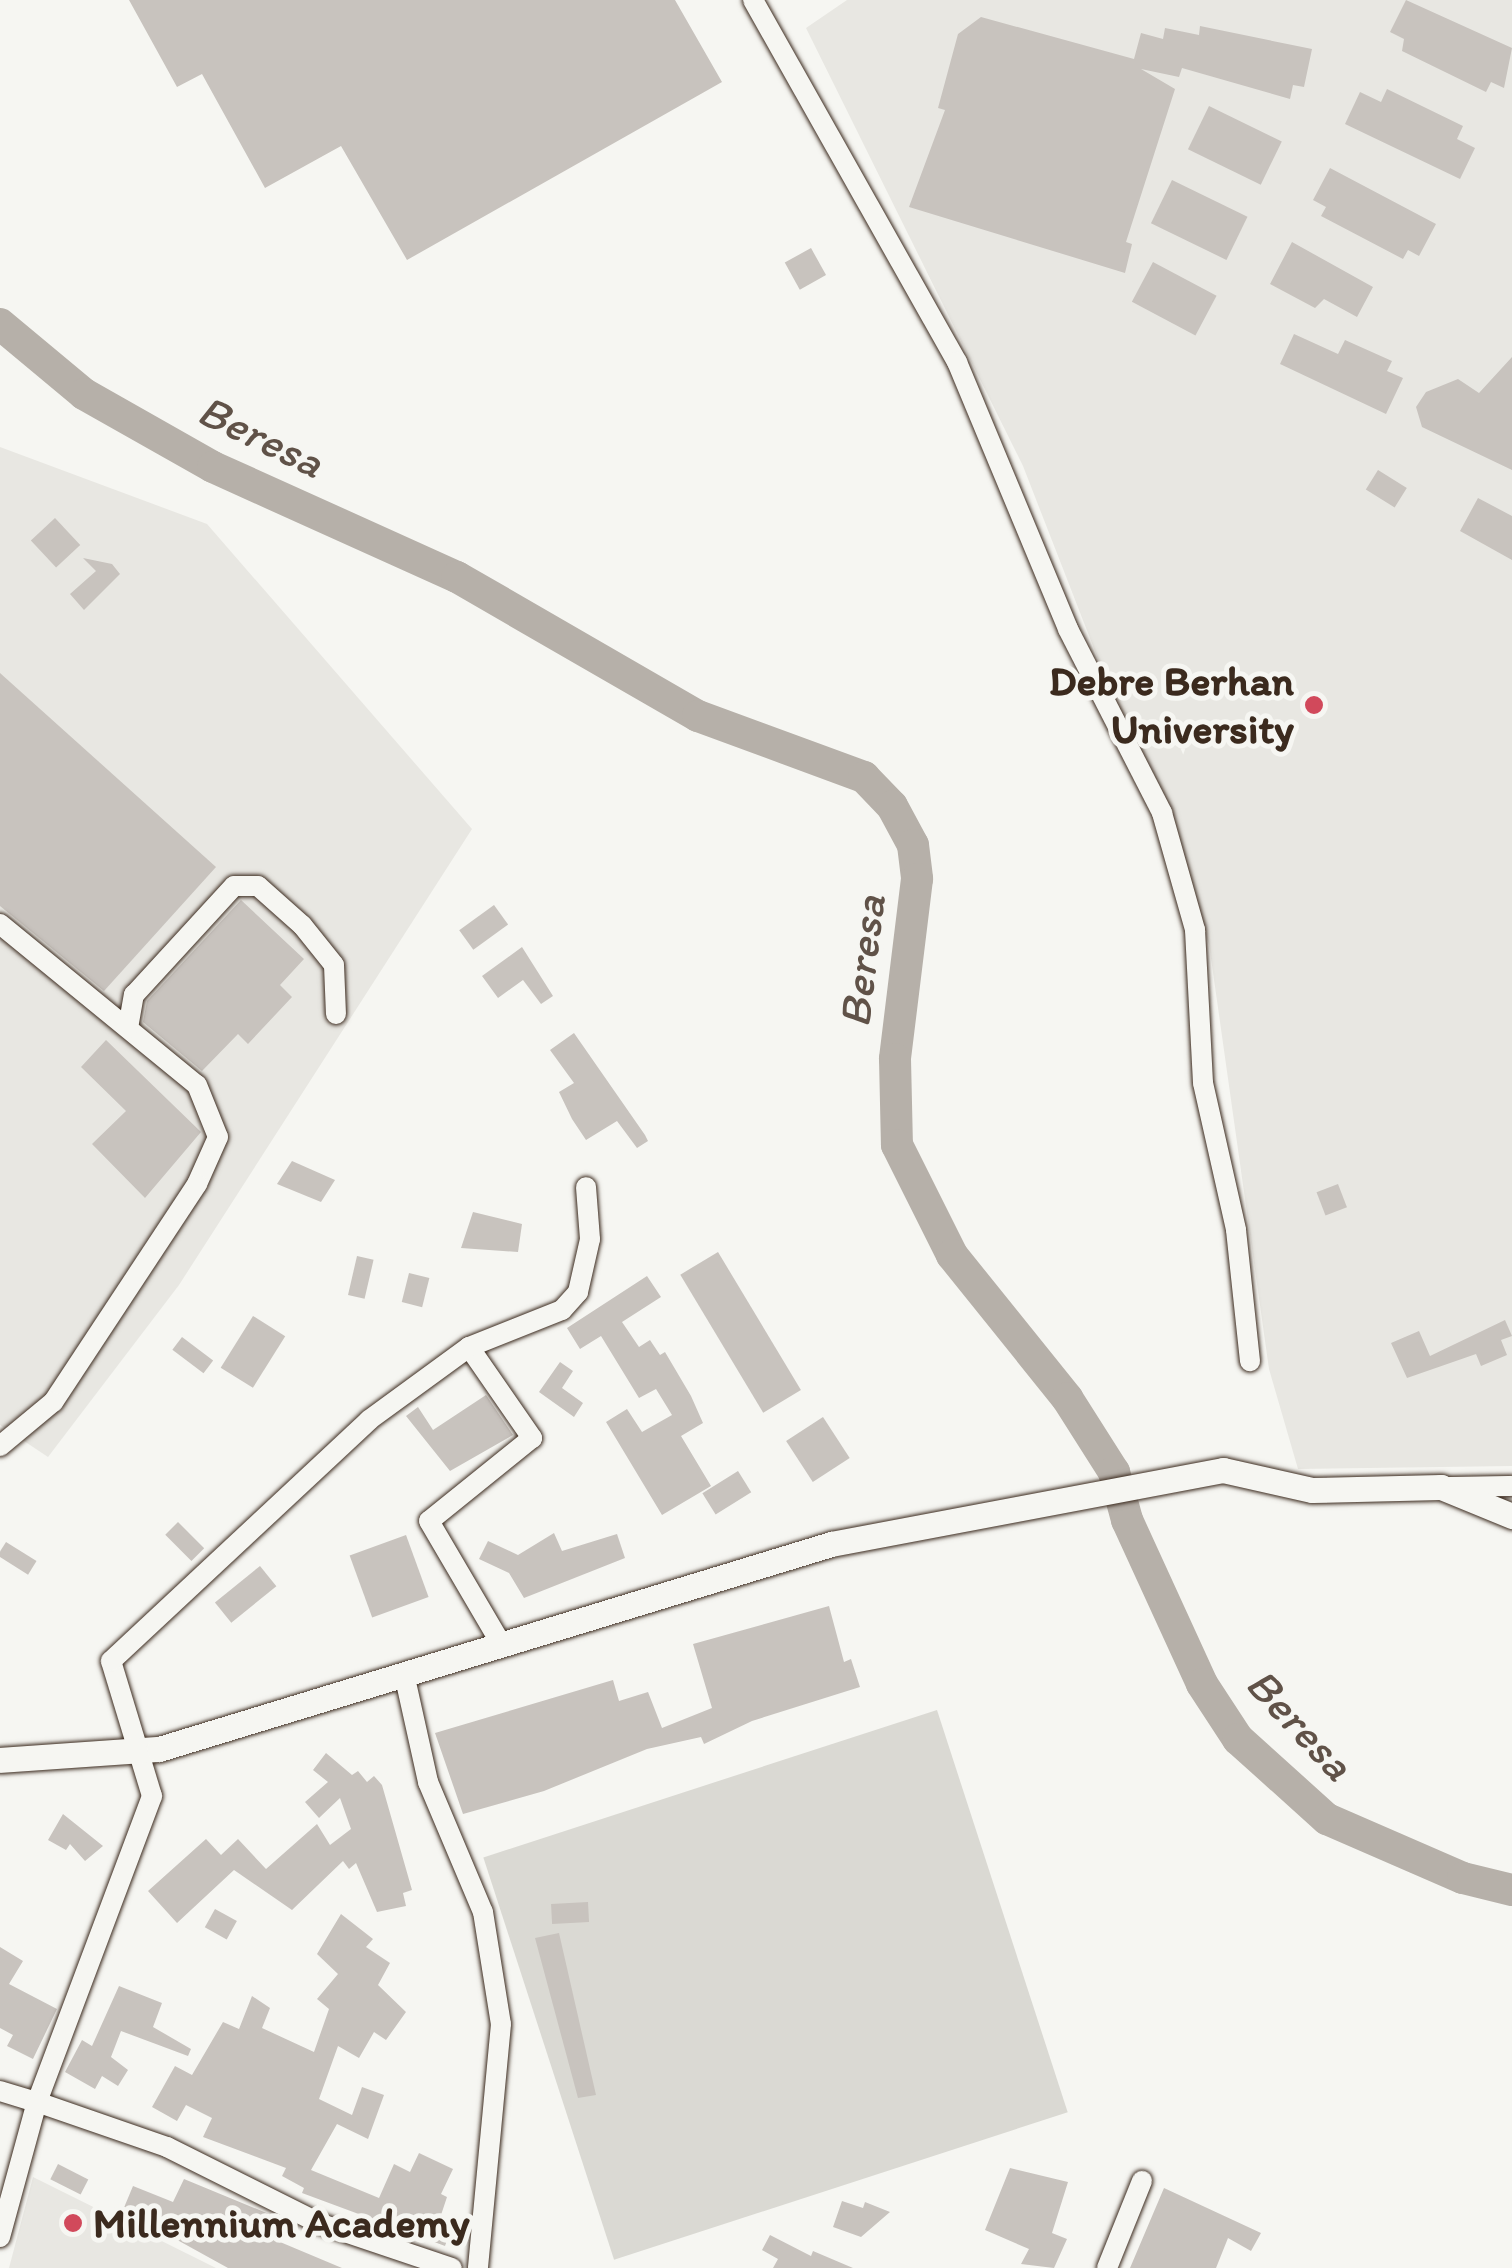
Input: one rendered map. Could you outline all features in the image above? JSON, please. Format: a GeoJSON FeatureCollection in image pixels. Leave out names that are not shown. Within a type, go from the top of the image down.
{"type":"FeatureCollection","features":[{"type":"Feature","properties":{"kind":"main road"},"geometry":{"type":"LineString","coordinates":[[0,1760],[143,1750],[238,1730],[831,1544],[992,1517],[1223,1470],[1312,1490],[1442,1487],[1512,1516]]}},
{"type":"Feature","properties":{"kind":"street"},"geometry":{"type":"LineString","coordinates":[[753,0],[957,362],[1060,611],[1162,813],[1195,930],[1203,1083],[1236,1230],[1250,1360]]}},
{"type":"Feature","properties":{"kind":"street"},"geometry":{"type":"LineString","coordinates":[[128,1028],[134,995],[234,886],[258,886],[302,925],[334,965],[336,1014]]}},
{"type":"Feature","properties":{"kind":"street"},"geometry":{"type":"LineString","coordinates":[[0,924],[197,1085],[218,1138],[197,1184],[53,1402],[0,1446]]}},
{"type":"Feature","properties":{"kind":"street"},"geometry":{"type":"LineString","coordinates":[[0,2237],[36,2102],[152,1796],[143,1750],[110,1661],[369,1420],[470,1347],[562,1310],[578,1292],[590,1239],[586,1188]]}},
{"type":"Feature","properties":{"kind":"street"},"geometry":{"type":"LineString","coordinates":[[470,1347],[532,1438],[429,1521],[503,1647]]}},
{"type":"Feature","properties":{"kind":"street"},"geometry":{"type":"LineString","coordinates":[[1442,1487],[1512,1486]]}},
{"type":"Feature","properties":{"kind":"street"},"geometry":{"type":"LineString","coordinates":[[405,1678],[428,1782],[483,1912],[501,2024],[478,2268]]}},
{"type":"Feature","properties":{"kind":"street"},"geometry":{"type":"LineString","coordinates":[[0,2092],[167,2147],[321,2224],[452,2268]]}},
{"type":"Feature","properties":{"kind":"street"},"geometry":{"type":"LineString","coordinates":[[1107,2268],[1142,2181]]}},
{"type":"Feature","properties":{"kind":"shaded area","name":"Debre Berhan University"},"geometry":{"type":"Polygon","coordinates":[[[847,0],[1512,0],[1512,1466],[1298,1469],[1269,1369],[1209,944],[1023,466],[806,28],[847,0]]]}},
{"type":"Feature","properties":{"kind":"shaded area"},"geometry":{"type":"Polygon","coordinates":[[[0,447],[207,524],[472,829],[179,1285],[48,1457],[0,1425],[0,447]]]}},
{"type":"Feature","properties":{"kind":"shaded area"},"geometry":{"type":"Polygon","coordinates":[[[937,1710],[1068,2112],[614,2260],[483,1857],[937,1710]]]}},
{"type":"Feature","properties":{"kind":"shaded area","name":"Millennium Academy"},"geometry":{"type":"Polygon","coordinates":[[[33,2177],[216,2268],[9,2268],[33,2177]]]}},
{"type":"Feature","properties":{"kind":"building"},"geometry":{"type":"Polygon","coordinates":[[[129,0],[675,0],[722,82],[407,260],[341,146],[265,188],[202,74],[177,87],[129,0]]]}},
{"type":"Feature","properties":{"kind":"building"},"geometry":{"type":"Polygon","coordinates":[[[1406,0],[1512,48],[1504,88],[1491,82],[1486,92],[1402,51],[1404,39],[1390,32],[1406,0]]]}},
{"type":"Feature","properties":{"kind":"building"},"geometry":{"type":"Polygon","coordinates":[[[981,17],[1134,59],[1141,33],[1163,39],[1165,28],[1199,35],[1200,26],[1312,49],[1304,87],[1293,85],[1290,99],[1182,68],[1179,77],[1141,69],[1175,89],[1126,242],[1132,244],[1125,273],[909,207],[945,110],[938,108],[958,34],[981,17]]]}},
{"type":"Feature","properties":{"kind":"building"},"geometry":{"type":"Polygon","coordinates":[[[1387,89],[1463,126],[1457,139],[1475,148],[1460,179],[1345,124],[1360,92],[1381,102],[1387,89]]]}},
{"type":"Feature","properties":{"kind":"building"},"geometry":{"type":"Polygon","coordinates":[[[1209,106],[1282,142],[1261,185],[1188,149],[1209,106]]]}},
{"type":"Feature","properties":{"kind":"building"},"geometry":{"type":"Polygon","coordinates":[[[1330,168],[1436,224],[1419,256],[1408,250],[1403,259],[1321,216],[1326,207],[1313,200],[1330,168]]]}},
{"type":"Feature","properties":{"kind":"building"},"geometry":{"type":"Polygon","coordinates":[[[1172,180],[1247,217],[1226,260],[1151,223],[1172,180]]]}},
{"type":"Feature","properties":{"kind":"building"},"geometry":{"type":"Polygon","coordinates":[[[1292,242],[1373,287],[1357,317],[1324,299],[1315,308],[1270,284],[1292,242]]]}},
{"type":"Feature","properties":{"kind":"building"},"geometry":{"type":"Polygon","coordinates":[[[811,248],[826,275],[800,290],[785,263],[811,248]]]}},
{"type":"Feature","properties":{"kind":"building"},"geometry":{"type":"Polygon","coordinates":[[[1153,262],[1217,296],[1195,336],[1132,302],[1153,262]]]}},
{"type":"Feature","properties":{"kind":"building"},"geometry":{"type":"Polygon","coordinates":[[[1294,334],[1338,354],[1345,340],[1392,361],[1387,371],[1403,378],[1386,414],[1280,364],[1294,334]]]}},
{"type":"Feature","properties":{"kind":"building"},"geometry":{"type":"Polygon","coordinates":[[[1512,357],[1512,470],[1422,427],[1416,407],[1426,392],[1458,379],[1479,393],[1512,357]]]}},
{"type":"Feature","properties":{"kind":"building"},"geometry":{"type":"Polygon","coordinates":[[[1378,470],[1407,488],[1395,508],[1366,490],[1378,470]]]}},
{"type":"Feature","properties":{"kind":"building"},"geometry":{"type":"Polygon","coordinates":[[[1478,498],[1512,516],[1512,560],[1460,531],[1478,498]]]}},
{"type":"Feature","properties":{"kind":"building"},"geometry":{"type":"Polygon","coordinates":[[[55,518],[80,545],[56,568],[31,541],[55,518]]]}},
{"type":"Feature","properties":{"kind":"building"},"geometry":{"type":"Polygon","coordinates":[[[83,558],[112,564],[120,574],[84,610],[70,594],[96,571],[83,558]]]}},
{"type":"Feature","properties":{"kind":"building"},"geometry":{"type":"Polygon","coordinates":[[[0,673],[216,867],[104,991],[0,906],[0,673]]]}},
{"type":"Feature","properties":{"kind":"building"},"geometry":{"type":"Polygon","coordinates":[[[241,900],[304,959],[280,985],[292,997],[248,1044],[238,1034],[202,1071],[143,1022],[147,1001],[241,900]]]}},
{"type":"Feature","properties":{"kind":"building"},"geometry":{"type":"Polygon","coordinates":[[[494,905],[508,924],[473,950],[459,930],[494,905]]]}},
{"type":"Feature","properties":{"kind":"building"},"geometry":{"type":"Polygon","coordinates":[[[522,947],[553,996],[541,1004],[523,980],[498,998],[482,976],[522,947]]]}},
{"type":"Feature","properties":{"kind":"building"},"geometry":{"type":"Polygon","coordinates":[[[574,1033],[645,1135],[648,1141],[637,1148],[617,1121],[586,1140],[572,1119],[559,1092],[574,1083],[550,1050],[574,1033]]]}},
{"type":"Feature","properties":{"kind":"building"},"geometry":{"type":"Polygon","coordinates":[[[106,1040],[201,1132],[145,1198],[92,1144],[126,1111],[81,1067],[106,1040]]]}},
{"type":"Feature","properties":{"kind":"building"},"geometry":{"type":"Polygon","coordinates":[[[292,1161],[335,1180],[321,1202],[277,1184],[292,1161]]]}},
{"type":"Feature","properties":{"kind":"building"},"geometry":{"type":"Polygon","coordinates":[[[1338,1184],[1347,1207],[1325,1216],[1317,1192],[1338,1184]]]}},
{"type":"Feature","properties":{"kind":"building"},"geometry":{"type":"Polygon","coordinates":[[[473,1212],[522,1224],[518,1252],[461,1248],[473,1212]]]}},
{"type":"Feature","properties":{"kind":"building"},"geometry":{"type":"Polygon","coordinates":[[[718,1252],[801,1390],[763,1413],[680,1275],[718,1252]]]}},
{"type":"Feature","properties":{"kind":"building"},"geometry":{"type":"Polygon","coordinates":[[[357,1256],[374,1260],[365,1299],[348,1295],[357,1256]]]}},
{"type":"Feature","properties":{"kind":"building"},"geometry":{"type":"Polygon","coordinates":[[[409,1273],[429,1278],[422,1307],[402,1302],[409,1273]]]}},
{"type":"Feature","properties":{"kind":"building"},"geometry":{"type":"Polygon","coordinates":[[[647,1276],[661,1297],[622,1322],[639,1347],[650,1340],[660,1355],[665,1352],[691,1396],[703,1423],[681,1436],[711,1486],[662,1515],[606,1422],[627,1409],[642,1432],[672,1415],[656,1389],[639,1398],[601,1336],[580,1349],[567,1328],[647,1276]]]}},
{"type":"Feature","properties":{"kind":"building"},"geometry":{"type":"Polygon","coordinates":[[[253,1316],[285,1336],[253,1388],[221,1368],[253,1316]]]}},
{"type":"Feature","properties":{"kind":"building"},"geometry":{"type":"Polygon","coordinates":[[[1505,1320],[1512,1336],[1501,1340],[1507,1355],[1481,1366],[1476,1354],[1407,1378],[1391,1343],[1419,1331],[1430,1356],[1505,1320]]]}},
{"type":"Feature","properties":{"kind":"building"},"geometry":{"type":"Polygon","coordinates":[[[182,1337],[213,1360],[204,1373],[172,1350],[182,1337]]]}},
{"type":"Feature","properties":{"kind":"building"},"geometry":{"type":"Polygon","coordinates":[[[560,1362],[573,1371],[562,1388],[583,1403],[574,1417],[539,1392],[560,1362]]]}},
{"type":"Feature","properties":{"kind":"building"},"geometry":{"type":"Polygon","coordinates":[[[486,1395],[513,1435],[450,1471],[406,1416],[418,1407],[433,1430],[486,1395]]]}},
{"type":"Feature","properties":{"kind":"building"},"geometry":{"type":"Polygon","coordinates":[[[823,1417],[850,1458],[813,1482],[786,1441],[823,1417]]]}},
{"type":"Feature","properties":{"kind":"building"},"geometry":{"type":"Polygon","coordinates":[[[738,1471],[751,1492],[716,1514],[702,1493],[738,1471]]]}},
{"type":"Feature","properties":{"kind":"building"},"geometry":{"type":"Polygon","coordinates":[[[178,1522],[204,1548],[191,1561],[165,1535],[178,1522]]]}},
{"type":"Feature","properties":{"kind":"building"},"geometry":{"type":"Polygon","coordinates":[[[554,1533],[562,1551],[617,1534],[625,1558],[524,1598],[509,1573],[479,1559],[488,1541],[518,1555],[554,1533]]]}},
{"type":"Feature","properties":{"kind":"building"},"geometry":{"type":"Polygon","coordinates":[[[406,1535],[429,1597],[372,1618],[350,1556],[406,1535]]]}},
{"type":"Feature","properties":{"kind":"building"},"geometry":{"type":"Polygon","coordinates":[[[6,1542],[37,1561],[28,1575],[0,1557],[6,1542]]]}},
{"type":"Feature","properties":{"kind":"building"},"geometry":{"type":"Polygon","coordinates":[[[260,1566],[276,1586],[231,1623],[215,1603],[260,1566]]]}},
{"type":"Feature","properties":{"kind":"building"},"geometry":{"type":"Polygon","coordinates":[[[829,1606],[844,1662],[851,1659],[860,1687],[752,1721],[704,1744],[701,1737],[647,1749],[544,1791],[463,1814],[435,1733],[613,1680],[619,1701],[648,1692],[662,1728],[712,1708],[693,1644],[829,1606]]]}},
{"type":"Feature","properties":{"kind":"building"},"geometry":{"type":"Polygon","coordinates":[[[326,1753],[352,1775],[358,1771],[367,1782],[374,1776],[382,1785],[412,1890],[403,1893],[406,1906],[377,1912],[356,1863],[349,1869],[343,1861],[292,1910],[234,1870],[177,1923],[148,1891],[206,1839],[221,1855],[238,1839],[266,1869],[317,1824],[330,1845],[351,1829],[340,1798],[319,1818],[305,1802],[328,1782],[313,1770],[326,1753]]]}},
{"type":"Feature","properties":{"kind":"building"},"geometry":{"type":"Polygon","coordinates":[[[63,1814],[103,1846],[85,1861],[70,1844],[66,1850],[48,1840],[63,1814]]]}},
{"type":"Feature","properties":{"kind":"building"},"geometry":{"type":"Polygon","coordinates":[[[588,1902],[589,1922],[552,1924],[551,1904],[588,1902]]]}},
{"type":"Feature","properties":{"kind":"building"},"geometry":{"type":"Polygon","coordinates":[[[215,1909],[237,1921],[227,1939],[205,1927],[215,1909]]]}},
{"type":"Feature","properties":{"kind":"building"},"geometry":{"type":"Polygon","coordinates":[[[341,1914],[373,1939],[366,1947],[390,1963],[378,1985],[406,2012],[386,2040],[374,2032],[359,2058],[338,2046],[319,2099],[352,2115],[362,2087],[384,2095],[368,2139],[337,2124],[311,2170],[379,2198],[394,2164],[410,2172],[419,2153],[453,2169],[441,2194],[447,2197],[441,2215],[454,2220],[445,2246],[302,2193],[304,2188],[282,2176],[286,2168],[203,2137],[212,2118],[186,2105],[177,2121],[152,2107],[175,2066],[192,2075],[223,2022],[239,2029],[252,1996],[270,2008],[262,2028],[314,2052],[329,2009],[317,1999],[338,1974],[317,1954],[341,1914]]]}},
{"type":"Feature","properties":{"kind":"building"},"geometry":{"type":"Polygon","coordinates":[[[559,1933],[596,2095],[578,2098],[535,1938],[559,1933]]]}},
{"type":"Feature","properties":{"kind":"building"},"geometry":{"type":"Polygon","coordinates":[[[0,1947],[23,1961],[9,1984],[57,2009],[33,2059],[7,2046],[13,2035],[0,2028],[0,1947]]]}},
{"type":"Feature","properties":{"kind":"building"},"geometry":{"type":"Polygon","coordinates":[[[119,1986],[162,2003],[153,2027],[191,2049],[188,2056],[121,2031],[111,2057],[128,2070],[118,2086],[102,2076],[95,2089],[65,2072],[82,2040],[92,2046],[119,1986]]]}},
{"type":"Feature","properties":{"kind":"building"},"geometry":{"type":"Polygon","coordinates":[[[58,2164],[88,2179],[81,2195],[50,2179],[58,2164]]]}},
{"type":"Feature","properties":{"kind":"building"},"geometry":{"type":"Polygon","coordinates":[[[1010,2168],[1068,2182],[1052,2233],[1067,2239],[1054,2268],[1021,2264],[1029,2249],[985,2230],[1010,2168]]]}},
{"type":"Feature","properties":{"kind":"building"},"geometry":{"type":"Polygon","coordinates":[[[184,2179],[269,2214],[261,2234],[342,2268],[228,2268],[123,2210],[133,2186],[173,2202],[184,2179]]]}},
{"type":"Feature","properties":{"kind":"building"},"geometry":{"type":"Polygon","coordinates":[[[1164,2188],[1261,2233],[1251,2251],[1228,2238],[1216,2268],[1130,2268],[1164,2188]]]}},
{"type":"Feature","properties":{"kind":"building"},"geometry":{"type":"Polygon","coordinates":[[[842,2201],[863,2208],[865,2202],[890,2212],[861,2237],[833,2227],[842,2201]]]}},
{"type":"Feature","properties":{"kind":"building"},"geometry":{"type":"Polygon","coordinates":[[[770,2235],[811,2256],[813,2251],[853,2268],[773,2268],[778,2259],[762,2250],[770,2235]]]}},
{"type":"Feature","properties":{"kind":"waterway","name":"Beresa"},"geometry":{"type":"LineString","coordinates":[[0,324],[84,394],[213,467],[457,577],[698,716],[864,777],[892,806],[913,845],[917,879],[895,1059],[897,1145],[952,1255],[1067,1398],[1114,1472],[1127,1520],[1202,1684],[1238,1739],[1327,1819],[1463,1878],[1512,1890]]}},
{"type":"Feature","properties":{"kind":"place","name":"Debre Berhan University"},"geometry":{"type":"Point","coordinates":[1314,705]}},
{"type":"Feature","properties":{"kind":"place","name":"Millennium Academy"},"geometry":{"type":"Point","coordinates":[73,2223]}}]}
